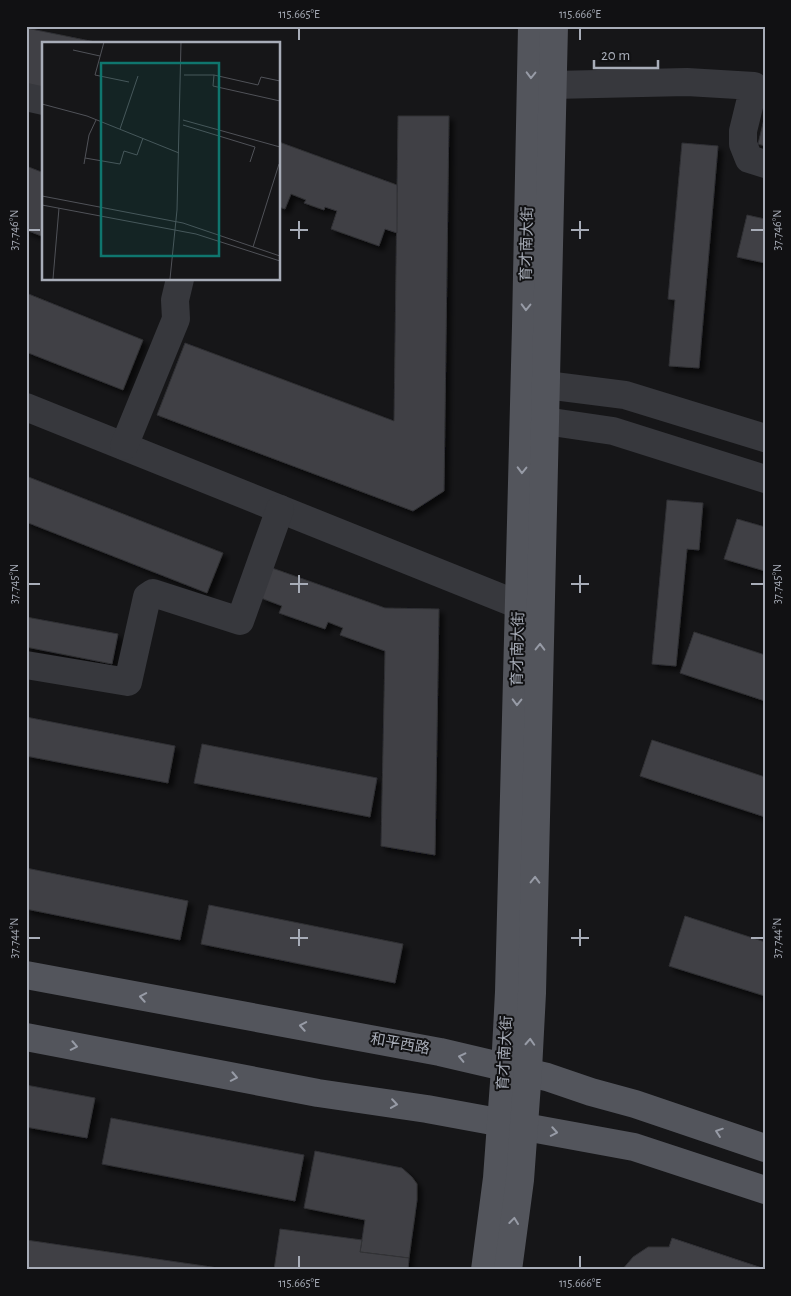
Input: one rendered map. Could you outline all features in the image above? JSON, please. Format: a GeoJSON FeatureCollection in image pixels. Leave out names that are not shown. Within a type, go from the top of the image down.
{"type":"FeatureCollection","features":[{"type":"Feature","properties":{"kind":"main road","name":"育才南大街"},"geometry":{"type":"LineString","coordinates":[[517,1070],[509,982],[532,26]]}},
{"type":"Feature","properties":{"kind":"main road","name":"育才南大街"},"geometry":{"type":"LineString","coordinates":[[485,1270],[497,1178],[512,1124],[517,1070],[532,993],[554,26]]}},
{"type":"Feature","properties":{"kind":"main road","name":"和平西路"},"geometry":{"type":"LineString","coordinates":[[26,975],[440,1052],[548,1077],[765,1148]]}},
{"type":"Feature","properties":{"kind":"main road"},"geometry":{"type":"LineString","coordinates":[[26,1037],[318,1093],[427,1109],[634,1147],[765,1190]]}},
{"type":"Feature","properties":{"kind":"main road","name":"育才南大街"},"geometry":{"type":"LineString","coordinates":[[508,1270],[520,1180],[512,1124]]}},
{"type":"Feature","properties":{"kind":"street"},"geometry":{"type":"LineString","coordinates":[[552,84],[687,82],[759,87],[743,131],[743,144],[749,158],[765,164]]}},
{"type":"Feature","properties":{"kind":"street"},"geometry":{"type":"LineString","coordinates":[[26,98],[42,101]]}},
{"type":"Feature","properties":{"kind":"street"},"geometry":{"type":"LineString","coordinates":[[124,446],[176,319],[175,300],[180,280]]}},
{"type":"Feature","properties":{"kind":"street"},"geometry":{"type":"LineString","coordinates":[[546,385],[625,395],[765,438]]}},
{"type":"Feature","properties":{"kind":"street"},"geometry":{"type":"LineString","coordinates":[[26,407],[519,605]]}},
{"type":"Feature","properties":{"kind":"street"},"geometry":{"type":"LineString","coordinates":[[546,421],[613,431],[765,479]]}},
{"type":"Feature","properties":{"kind":"street"},"geometry":{"type":"LineString","coordinates":[[26,665],[128,682],[147,597],[153,593],[240,621],[280,509]]}},
{"type":"Feature","properties":{"kind":"building"},"geometry":{"type":"Polygon","coordinates":[[[26,28],[95,42],[42,42],[42,89],[26,86],[26,28]]]}},
{"type":"Feature","properties":{"kind":"building"},"geometry":{"type":"Polygon","coordinates":[[[765,115],[765,146],[758,144],[765,115]]]}},
{"type":"Feature","properties":{"kind":"building"},"geometry":{"type":"Polygon","coordinates":[[[398,116],[449,116],[444,491],[413,511],[157,415],[185,343],[394,421],[398,116]]]}},
{"type":"Feature","properties":{"kind":"building"},"geometry":{"type":"Polygon","coordinates":[[[280,142],[397,185],[397,233],[385,229],[379,246],[331,229],[337,211],[325,207],[324,210],[304,203],[306,200],[291,194],[285,209],[280,207],[280,142]]]}},
{"type":"Feature","properties":{"kind":"building"},"geometry":{"type":"Polygon","coordinates":[[[682,143],[718,146],[699,368],[669,366],[675,300],[668,299],[682,143]]]}},
{"type":"Feature","properties":{"kind":"building"},"geometry":{"type":"Polygon","coordinates":[[[26,166],[42,172],[42,236],[26,230],[26,166]]]}},
{"type":"Feature","properties":{"kind":"building"},"geometry":{"type":"Polygon","coordinates":[[[747,215],[765,219],[765,263],[737,257],[747,215]]]}},
{"type":"Feature","properties":{"kind":"building"},"geometry":{"type":"Polygon","coordinates":[[[26,293],[143,340],[123,390],[26,352],[26,293]]]}},
{"type":"Feature","properties":{"kind":"building"},"geometry":{"type":"Polygon","coordinates":[[[26,476],[223,553],[207,593],[26,522],[26,476]]]}},
{"type":"Feature","properties":{"kind":"building"},"geometry":{"type":"Polygon","coordinates":[[[667,500],[703,503],[699,550],[687,549],[676,666],[652,664],[667,500]]]}},
{"type":"Feature","properties":{"kind":"building"},"geometry":{"type":"Polygon","coordinates":[[[737,519],[765,527],[765,571],[724,559],[737,519]]]}},
{"type":"Feature","properties":{"kind":"building"},"geometry":{"type":"Polygon","coordinates":[[[272,568],[385,608],[439,609],[435,855],[381,846],[385,651],[340,635],[343,628],[328,622],[325,629],[279,613],[282,606],[261,598],[272,568]]]}},
{"type":"Feature","properties":{"kind":"building"},"geometry":{"type":"Polygon","coordinates":[[[26,617],[118,634],[112,664],[26,647],[26,617]]]}},
{"type":"Feature","properties":{"kind":"building"},"geometry":{"type":"Polygon","coordinates":[[[694,632],[765,655],[765,701],[680,673],[694,632]]]}},
{"type":"Feature","properties":{"kind":"building"},"geometry":{"type":"Polygon","coordinates":[[[26,717],[175,746],[168,783],[26,756],[26,717]]]}},
{"type":"Feature","properties":{"kind":"building"},"geometry":{"type":"Polygon","coordinates":[[[652,740],[765,777],[765,817],[640,776],[652,740]]]}},
{"type":"Feature","properties":{"kind":"building"},"geometry":{"type":"Polygon","coordinates":[[[202,744],[377,778],[370,817],[194,783],[202,744]]]}},
{"type":"Feature","properties":{"kind":"building"},"geometry":{"type":"Polygon","coordinates":[[[26,868],[188,901],[180,940],[26,909],[26,868]]]}},
{"type":"Feature","properties":{"kind":"building"},"geometry":{"type":"Polygon","coordinates":[[[209,905],[403,944],[395,983],[201,944],[209,905]]]}},
{"type":"Feature","properties":{"kind":"building"},"geometry":{"type":"Polygon","coordinates":[[[685,916],[765,942],[765,996],[669,966],[685,916]]]}},
{"type":"Feature","properties":{"kind":"building"},"geometry":{"type":"Polygon","coordinates":[[[26,1085],[95,1098],[87,1138],[26,1127],[26,1085]]]}},
{"type":"Feature","properties":{"kind":"building"},"geometry":{"type":"Polygon","coordinates":[[[111,1118],[304,1155],[295,1201],[102,1164],[111,1118]]]}},
{"type":"Feature","properties":{"kind":"building"},"geometry":{"type":"Polygon","coordinates":[[[315,1151],[402,1168],[412,1177],[417,1184],[417,1200],[409,1258],[360,1252],[365,1220],[304,1208],[315,1151]]]}},
{"type":"Feature","properties":{"kind":"building"},"geometry":{"type":"Polygon","coordinates":[[[280,1229],[362,1240],[360,1252],[409,1258],[408,1270],[274,1270],[280,1229]]]}},
{"type":"Feature","properties":{"kind":"building"},"geometry":{"type":"Polygon","coordinates":[[[672,1238],[765,1270],[622,1270],[633,1257],[648,1247],[669,1247],[672,1238]]]}},
{"type":"Feature","properties":{"kind":"building"},"geometry":{"type":"Polygon","coordinates":[[[26,1240],[232,1270],[26,1270],[26,1240]]]}}]}
